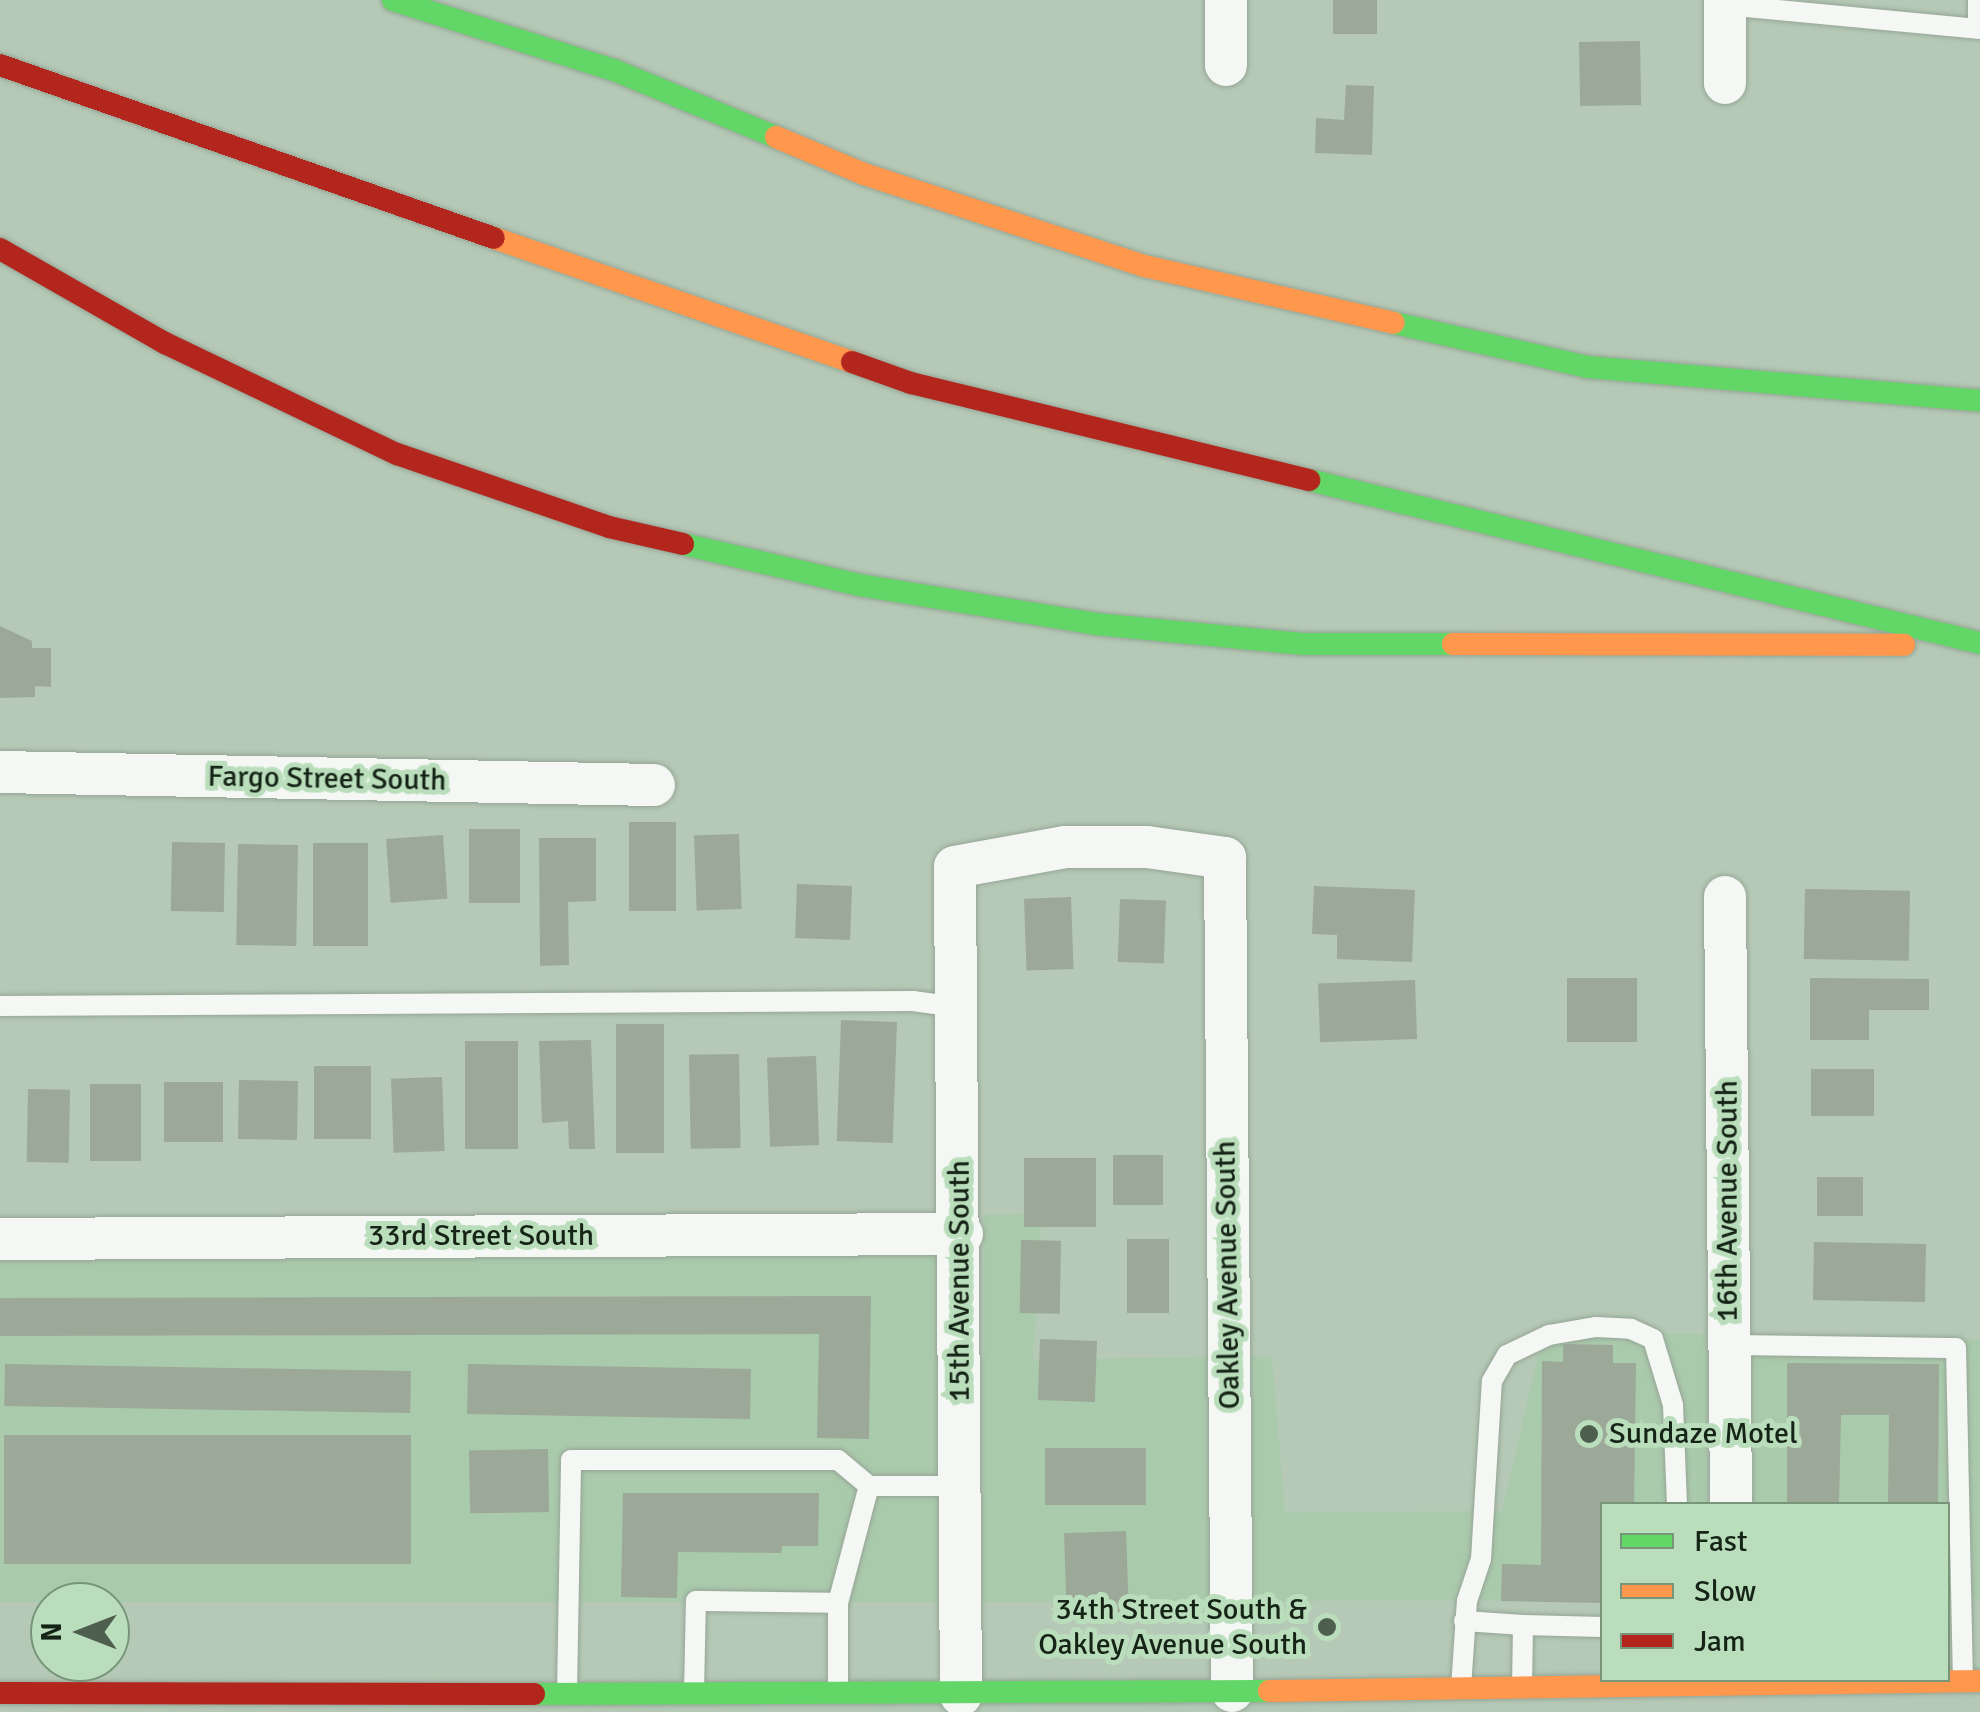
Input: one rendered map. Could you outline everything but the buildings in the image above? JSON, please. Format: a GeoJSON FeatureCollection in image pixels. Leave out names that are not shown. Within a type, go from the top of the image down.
{"type":"FeatureCollection","features":[{"type":"Feature","properties":{"kind":"highway"},"geometry":{"type":"LineString","coordinates":[[393,0],[614,70],[864,174],[1144,266],[1587,368],[1980,402]]}},
{"type":"Feature","properties":{"kind":"highway"},"geometry":{"type":"LineString","coordinates":[[483,0],[614,70]]}},
{"type":"Feature","properties":{"kind":"highway"},"geometry":{"type":"LineString","coordinates":[[0,65],[911,383],[1980,644]]}},
{"type":"Feature","properties":{"kind":"highway"},"geometry":{"type":"LineString","coordinates":[[0,250],[165,343],[396,454],[608,527],[859,586],[1096,624],[1303,644],[1980,644]]}},
{"type":"Feature","properties":{"kind":"highway"},"geometry":{"type":"LineString","coordinates":[[0,1694],[367,1704],[567,1695],[961,1695],[1643,1683],[1732,1692],[1972,1681]]}},
{"type":"Feature","properties":{"kind":"street"},"geometry":{"type":"LineString","coordinates":[[1226,0],[1226,65]]}},
{"type":"Feature","properties":{"kind":"street"},"geometry":{"type":"LineString","coordinates":[[1724,3],[1725,84]]}},
{"type":"Feature","properties":{"kind":"street","name":"Fargo Street South"},"geometry":{"type":"LineString","coordinates":[[0,772],[654,785]]}},
{"type":"Feature","properties":{"kind":"street","name":"Oakley Avenue South"},"geometry":{"type":"LineString","coordinates":[[954,867],[1065,847],[1147,847],[1225,858],[1232,1691]]}},
{"type":"Feature","properties":{"kind":"street","name":"15th Avenue South"},"geometry":{"type":"LineString","coordinates":[[954,867],[962,1234],[961,1695]]}},
{"type":"Feature","properties":{"kind":"street","name":"16th Avenue South"},"geometry":{"type":"LineString","coordinates":[[1725,897],[1730,1502]]}},
{"type":"Feature","properties":{"kind":"street","name":"33rd Street South"},"geometry":{"type":"LineString","coordinates":[[0,1239],[962,1234]]}},
{"type":"Feature","properties":{"kind":"lane"},"geometry":{"type":"LineString","coordinates":[[1724,3],[1978,28],[1978,0]]}},
{"type":"Feature","properties":{"kind":"lane"},"geometry":{"type":"LineString","coordinates":[[0,1006],[913,1001],[957,1007]]}},
{"type":"Feature","properties":{"kind":"lane"},"geometry":{"type":"LineString","coordinates":[[1461,1688],[1464,1621],[1481,1559],[1492,1381],[1507,1355],[1550,1335],[1596,1327],[1631,1329],[1653,1340],[1673,1406],[1677,1502]]}},
{"type":"Feature","properties":{"kind":"lane"},"geometry":{"type":"LineString","coordinates":[[1729,1345],[1956,1348],[1955,1609],[1972,1681]]}},
{"type":"Feature","properties":{"kind":"lane"},"geometry":{"type":"LineString","coordinates":[[567,1695],[571,1460],[838,1460],[869,1486],[961,1486]]}},
{"type":"Feature","properties":{"kind":"lane"},"geometry":{"type":"LineString","coordinates":[[838,1695],[838,1602],[869,1486]]}},
{"type":"Feature","properties":{"kind":"lane"},"geometry":{"type":"LineString","coordinates":[[694,1695],[696,1602],[838,1602]]}},
{"type":"Feature","properties":{"kind":"lane"},"geometry":{"type":"LineString","coordinates":[[1464,1621],[1600,1628]]}},
{"type":"Feature","properties":{"kind":"lane"},"geometry":{"type":"LineString","coordinates":[[1522,1688],[1523,1625]]}},
{"type":"Feature","properties":{"kind":"shaded area"},"geometry":{"type":"Polygon","coordinates":[[[1042,1214],[1033,1360],[1207,1357],[1209,1601],[983,1602],[984,1215],[1042,1214]]]}},
{"type":"Feature","properties":{"kind":"shaded area"},"geometry":{"type":"Polygon","coordinates":[[[0,1254],[939,1254],[939,1602],[130,1602],[130,1582],[30,1582],[30,1602],[0,1602],[0,1254]]]}},
{"type":"Feature","properties":{"kind":"shaded area"},"geometry":{"type":"Polygon","coordinates":[[[1544,1330],[1707,1334],[1708,1502],[1600,1502],[1600,1600],[1254,1601],[1251,1357],[1272,1357],[1285,1513],[1502,1511],[1544,1330]]]}},
{"type":"Feature","properties":{"kind":"shaded area"},"geometry":{"type":"Polygon","coordinates":[[[1751,1335],[1980,1340],[1980,1598],[1950,1598],[1950,1502],[1753,1502],[1751,1335]]]}},
{"type":"Feature","properties":{"kind":"traffic: fast"},"geometry":{"type":"LineString","coordinates":[[393,0],[614,70],[776,137]]}},
{"type":"Feature","properties":{"kind":"traffic: fast"},"geometry":{"type":"LineString","coordinates":[[1394,323],[1587,367],[1980,401]]}},
{"type":"Feature","properties":{"kind":"traffic: fast"},"geometry":{"type":"LineString","coordinates":[[1309,480],[1980,643]]}},
{"type":"Feature","properties":{"kind":"traffic: fast"},"geometry":{"type":"LineString","coordinates":[[683,544],[859,585],[1096,624],[1303,644],[1453,644]]}},
{"type":"Feature","properties":{"kind":"traffic: fast"},"geometry":{"type":"LineString","coordinates":[[534,1694],[1269,1691]]}},
{"type":"Feature","properties":{"kind":"traffic: slow"},"geometry":{"type":"LineString","coordinates":[[776,137],[864,174],[1144,266],[1394,323]]}},
{"type":"Feature","properties":{"kind":"traffic: slow"},"geometry":{"type":"LineString","coordinates":[[494,238],[852,362]]}},
{"type":"Feature","properties":{"kind":"traffic: slow"},"geometry":{"type":"LineString","coordinates":[[1453,644],[1904,645]]}},
{"type":"Feature","properties":{"kind":"traffic: slow"},"geometry":{"type":"LineString","coordinates":[[1950,1681],[1980,1681]]}},
{"type":"Feature","properties":{"kind":"traffic: slow"},"geometry":{"type":"LineString","coordinates":[[1269,1691],[1909,1682]]}},
{"type":"Feature","properties":{"kind":"traffic: jam"},"geometry":{"type":"LineString","coordinates":[[0,65],[494,238]]}},
{"type":"Feature","properties":{"kind":"traffic: jam"},"geometry":{"type":"LineString","coordinates":[[0,249],[165,343],[397,454],[609,527],[683,544]]}},
{"type":"Feature","properties":{"kind":"traffic: jam"},"geometry":{"type":"LineString","coordinates":[[852,362],[911,383],[1309,480]]}},
{"type":"Feature","properties":{"kind":"traffic: jam"},"geometry":{"type":"LineString","coordinates":[[0,1693],[534,1694]]}},
{"type":"Feature","properties":{"kind":"place","name":"Sundaze Motel"},"geometry":{"type":"Point","coordinates":[1589,1434]}},
{"type":"Feature","properties":{"kind":"place","name":"34th Street South & Oakley Avenue South"},"geometry":{"type":"Point","coordinates":[1327,1627]}}]}
